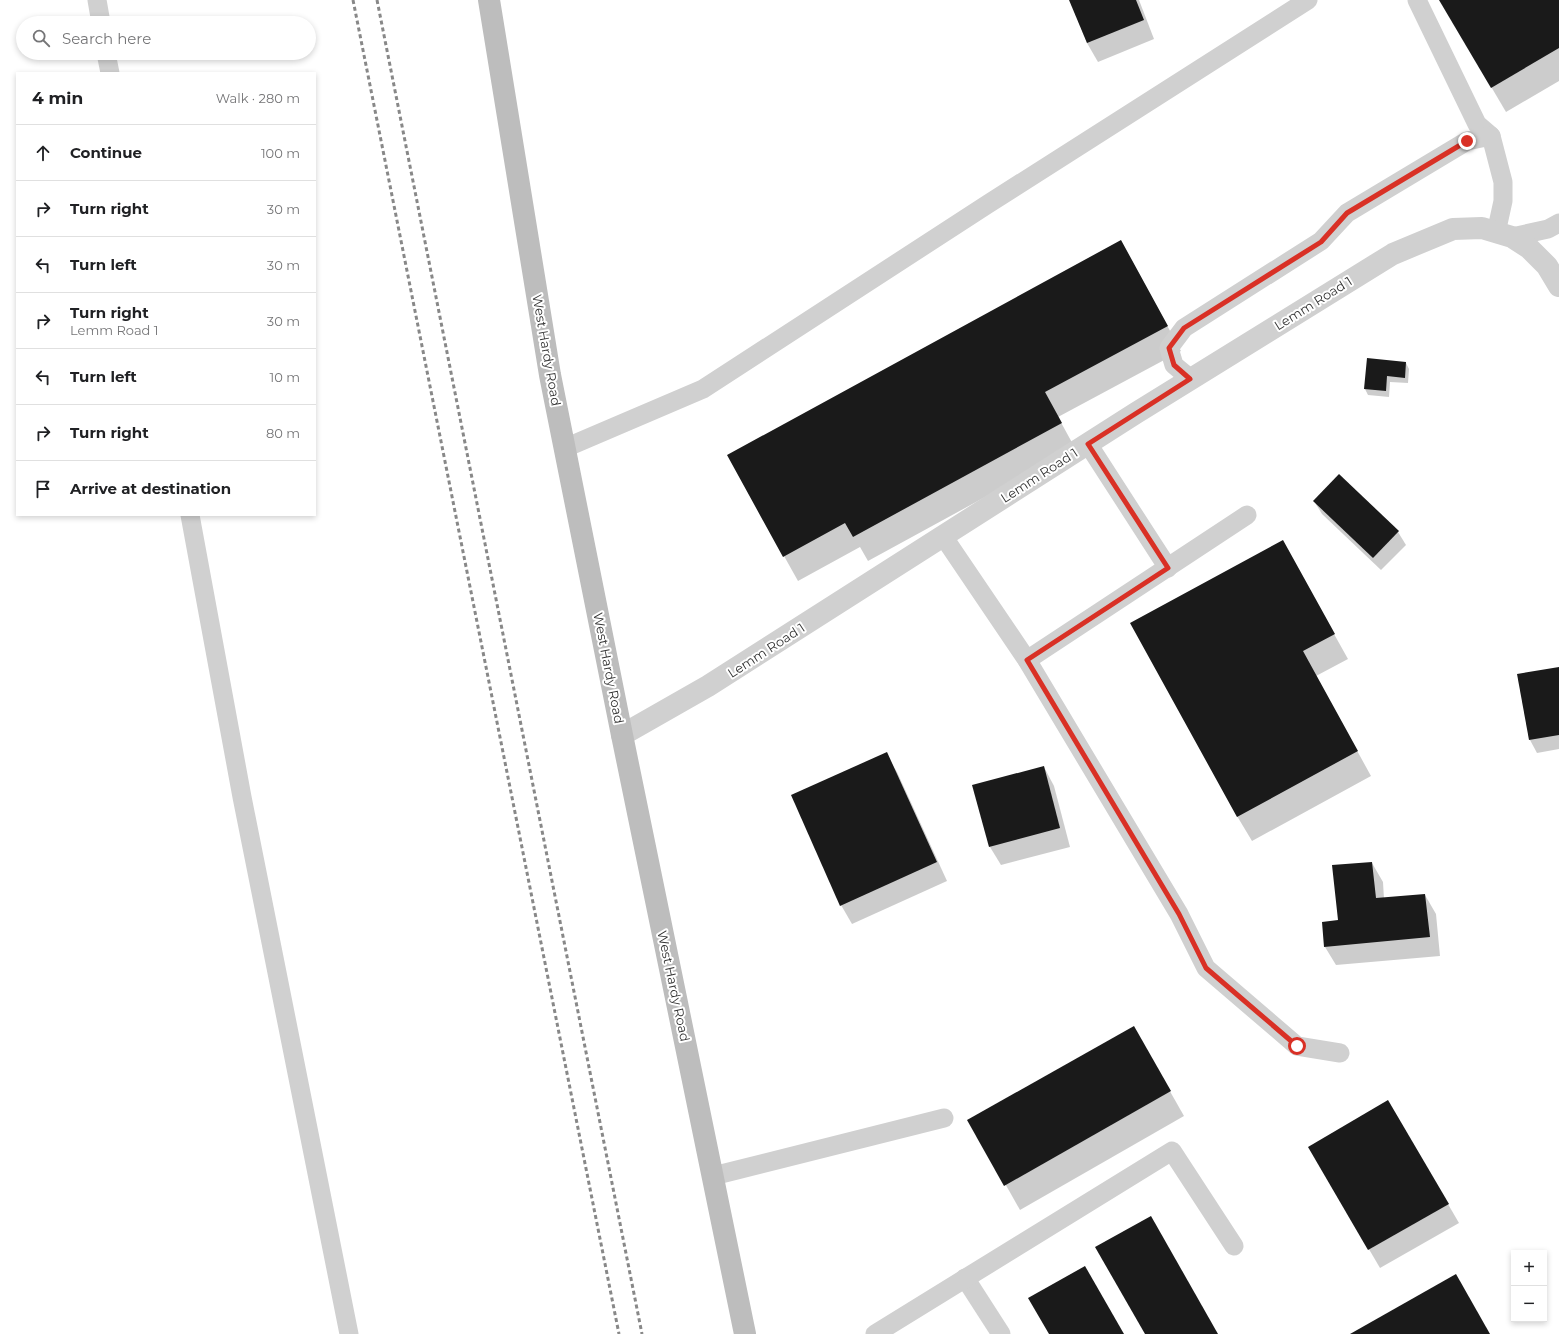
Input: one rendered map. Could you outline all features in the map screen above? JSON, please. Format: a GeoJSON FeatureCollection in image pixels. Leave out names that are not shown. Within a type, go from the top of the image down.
{"type":"FeatureCollection","features":[{"type":"Feature","properties":{"kind":"main road","name":"West Hardy Road"},"geometry":{"type":"LineString","coordinates":[[488,0],[550,375],[745,1334]]}},
{"type":"Feature","properties":{"kind":"street","name":"Lemm Road 1"},"geometry":{"type":"LineString","coordinates":[[622,735],[708,686],[1190,379],[1393,254],[1453,229],[1482,228],[1504,235],[1529,248],[1547,266],[1559,286]]}},
{"type":"Feature","properties":{"kind":"lane"},"geometry":{"type":"LineString","coordinates":[[96,0],[99,16]]}},
{"type":"Feature","properties":{"kind":"lane"},"geometry":{"type":"LineString","coordinates":[[565,448],[703,389],[988,204],[1308,0]]}},
{"type":"Feature","properties":{"kind":"lane"},"geometry":{"type":"LineString","coordinates":[[1417,0],[1477,124],[1491,136],[1503,182],[1502,201],[1504,235],[1548,229],[1559,223]]}},
{"type":"Feature","properties":{"kind":"lane"},"geometry":{"type":"LineString","coordinates":[[107,60],[110,72]]}},
{"type":"Feature","properties":{"kind":"lane"},"geometry":{"type":"LineString","coordinates":[[1190,379],[1174,365],[1169,348],[1184,328],[1321,242],[1347,213],[1467,141],[1491,136]]}},
{"type":"Feature","properties":{"kind":"lane"},"geometry":{"type":"LineString","coordinates":[[1088,444],[1168,568]]}},
{"type":"Feature","properties":{"kind":"lane"},"geometry":{"type":"LineString","coordinates":[[1027,660],[1247,515]]}},
{"type":"Feature","properties":{"kind":"lane"},"geometry":{"type":"LineString","coordinates":[[190,516],[242,797],[349,1334]]}},
{"type":"Feature","properties":{"kind":"lane"},"geometry":{"type":"LineString","coordinates":[[943,536],[1027,660],[1179,914],[1206,968],[1297,1046],[1340,1053]]}},
{"type":"Feature","properties":{"kind":"lane"},"geometry":{"type":"LineString","coordinates":[[713,1176],[944,1118]]}},
{"type":"Feature","properties":{"kind":"lane"},"geometry":{"type":"LineString","coordinates":[[875,1334],[1172,1151],[1234,1246]]}},
{"type":"Feature","properties":{"kind":"lane"},"geometry":{"type":"LineString","coordinates":[[964,1278],[1001,1334]]}},
{"type":"Feature","properties":{"kind":"building"},"geometry":{"type":"Polygon","coordinates":[[[1069,0],[1136,0],[1144,20],[1087,43],[1069,0]]]}},
{"type":"Feature","properties":{"kind":"building"},"geometry":{"type":"Polygon","coordinates":[[[1439,0],[1559,0],[1559,48],[1491,88],[1439,0]]]}},
{"type":"Feature","properties":{"kind":"building"},"geometry":{"type":"Polygon","coordinates":[[[1121,240],[1168,326],[1045,392],[1062,423],[853,537],[845,523],[783,557],[727,455],[1121,240]]]}},
{"type":"Feature","properties":{"kind":"building"},"geometry":{"type":"Polygon","coordinates":[[[1367,358],[1406,362],[1405,378],[1387,376],[1386,391],[1364,389],[1367,358]]]}},
{"type":"Feature","properties":{"kind":"building"},"geometry":{"type":"Polygon","coordinates":[[[1339,474],[1399,531],[1373,558],[1313,501],[1339,474]]]}},
{"type":"Feature","properties":{"kind":"building"},"geometry":{"type":"Polygon","coordinates":[[[1283,540],[1335,634],[1303,651],[1358,751],[1237,817],[1130,623],[1283,540]]]}},
{"type":"Feature","properties":{"kind":"building"},"geometry":{"type":"Polygon","coordinates":[[[1559,667],[1559,735],[1529,740],[1517,674],[1559,667]]]}},
{"type":"Feature","properties":{"kind":"building"},"geometry":{"type":"Polygon","coordinates":[[[887,752],[937,862],[840,906],[791,795],[887,752]]]}},
{"type":"Feature","properties":{"kind":"building"},"geometry":{"type":"Polygon","coordinates":[[[1044,766],[1060,828],[989,847],[972,785],[1044,766]]]}},
{"type":"Feature","properties":{"kind":"building"},"geometry":{"type":"Polygon","coordinates":[[[1372,862],[1376,898],[1425,894],[1430,937],[1324,947],[1322,922],[1338,920],[1332,865],[1372,862]]]}},
{"type":"Feature","properties":{"kind":"building"},"geometry":{"type":"Polygon","coordinates":[[[1134,1026],[1171,1091],[1004,1186],[967,1120],[1134,1026]]]}},
{"type":"Feature","properties":{"kind":"building"},"geometry":{"type":"Polygon","coordinates":[[[1388,1100],[1449,1204],[1368,1250],[1308,1147],[1388,1100]]]}},
{"type":"Feature","properties":{"kind":"building"},"geometry":{"type":"Polygon","coordinates":[[[1151,1216],[1218,1334],[1145,1334],[1095,1247],[1151,1216]]]}},
{"type":"Feature","properties":{"kind":"building"},"geometry":{"type":"Polygon","coordinates":[[[1085,1266],[1124,1334],[1049,1334],[1028,1298],[1085,1266]]]}},
{"type":"Feature","properties":{"kind":"building"},"geometry":{"type":"Polygon","coordinates":[[[1456,1274],[1490,1334],[1350,1334],[1456,1274]]]}},
{"type":"Feature","properties":{"kind":"railway"},"geometry":{"type":"LineString","coordinates":[[353,0],[619,1334]]}},
{"type":"Feature","properties":{"kind":"railway"},"geometry":{"type":"LineString","coordinates":[[377,0],[642,1334]]}},
{"type":"Feature","properties":{"kind":"route"},"geometry":{"type":"LineString","coordinates":[[1297,1046],[1206,968],[1179,914],[1027,660],[1168,568],[1088,444],[1190,379],[1174,365],[1169,348],[1184,328],[1321,242],[1347,213],[1467,141]]}}]}
